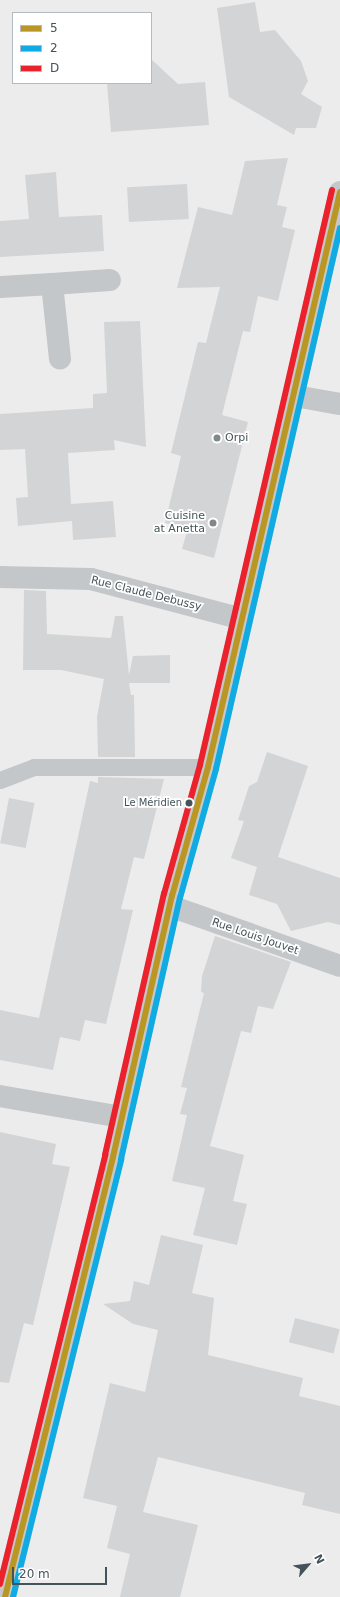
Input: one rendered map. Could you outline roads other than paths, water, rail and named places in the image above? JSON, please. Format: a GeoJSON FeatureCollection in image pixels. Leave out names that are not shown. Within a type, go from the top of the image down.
{"type":"FeatureCollection","features":[{"type":"Feature","properties":{"kind":"main road"},"geometry":{"type":"LineString","coordinates":[[5,1597],[122,1117],[170,906],[208,767],[295,396],[340,192]]}},
{"type":"Feature","properties":{"kind":"street"},"geometry":{"type":"LineString","coordinates":[[0,287],[110,280]]}},
{"type":"Feature","properties":{"kind":"street"},"geometry":{"type":"LineString","coordinates":[[52,284],[60,359]]}},
{"type":"Feature","properties":{"kind":"street"},"geometry":{"type":"LineString","coordinates":[[295,396],[340,404]]}},
{"type":"Feature","properties":{"kind":"street","name":"Rue Claude Debussy"},"geometry":{"type":"LineString","coordinates":[[0,577],[91,579],[242,619]]}},
{"type":"Feature","properties":{"kind":"street","name":"Rue Louis Jouvet"},"geometry":{"type":"LineString","coordinates":[[170,906],[340,966]]}},
{"type":"Feature","properties":{"kind":"street"},"geometry":{"type":"LineString","coordinates":[[0,1096],[122,1117]]}},
{"type":"Feature","properties":{"kind":"lane"},"geometry":{"type":"LineString","coordinates":[[0,780],[34,767],[208,767]]}},
{"type":"Feature","properties":{"kind":"place","name":"Orpi"},"geometry":{"type":"Point","coordinates":[217,438]}},
{"type":"Feature","properties":{"kind":"place","name":"Cuisine at Anetta"},"geometry":{"type":"Point","coordinates":[213,523]}},
{"type":"Feature","properties":{"kind":"place","name":"Le Méridien"},"geometry":{"type":"Point","coordinates":[189,803]}}]}
